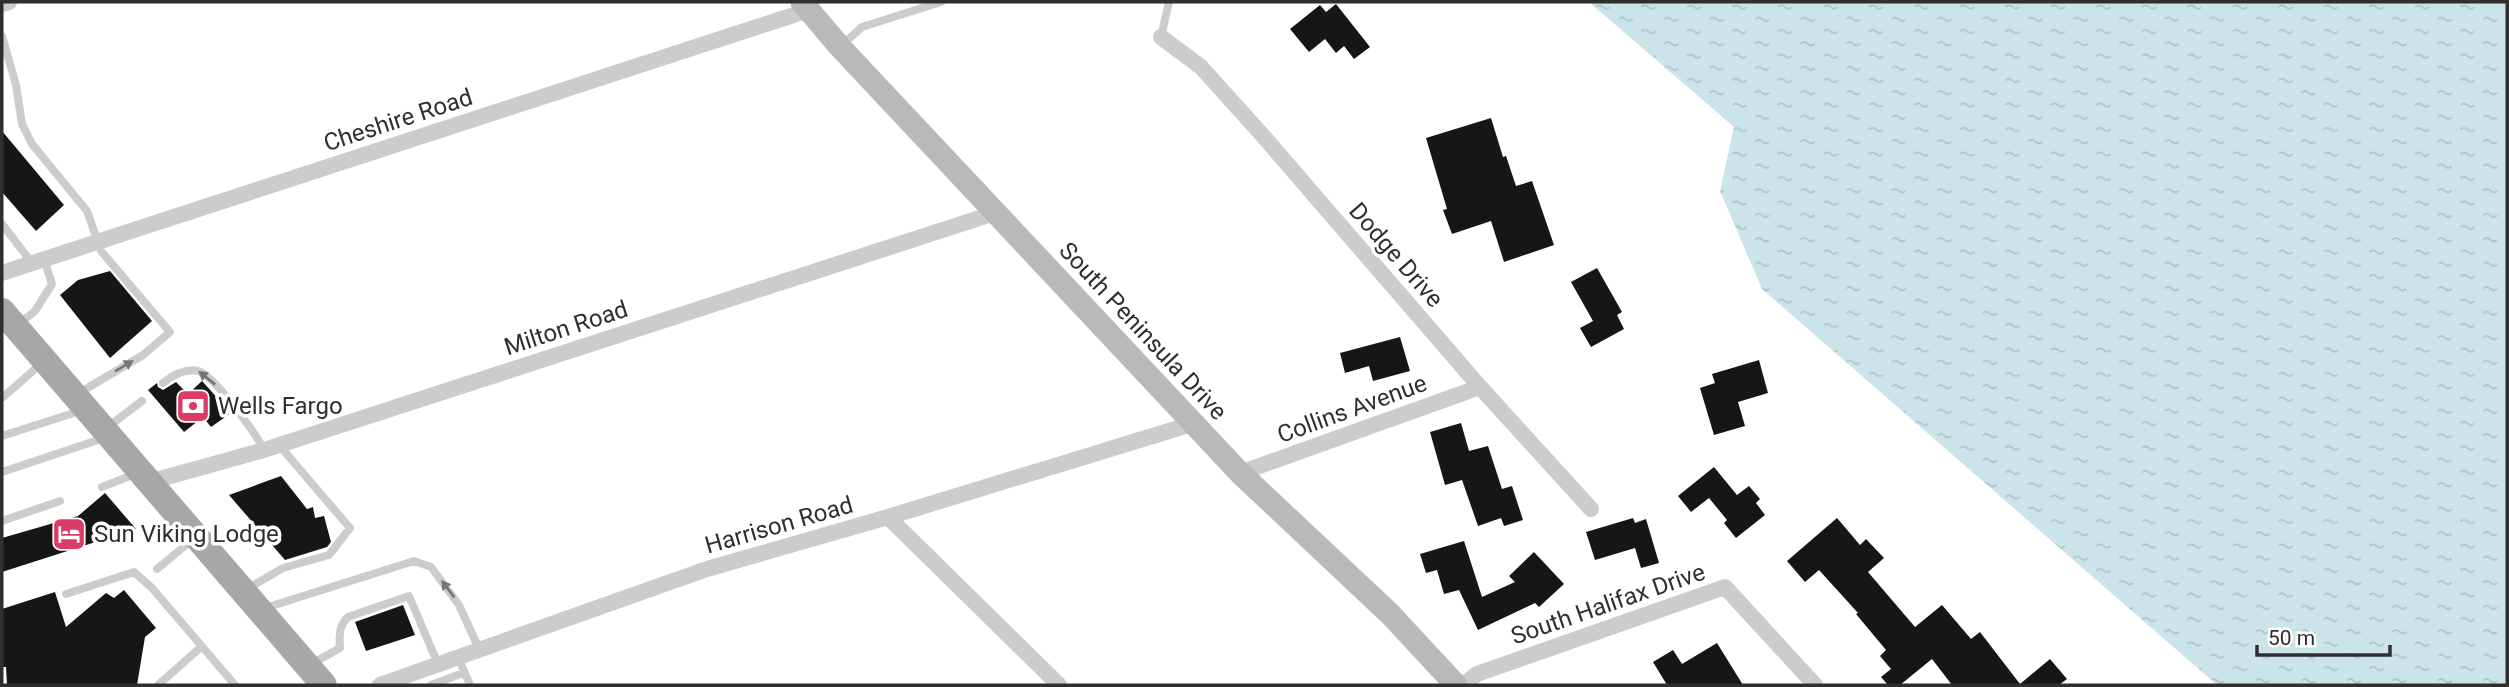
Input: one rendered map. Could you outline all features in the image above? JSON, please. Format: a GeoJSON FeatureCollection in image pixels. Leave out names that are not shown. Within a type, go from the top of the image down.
{"type":"FeatureCollection","features":[{"type":"Feature","properties":{"kind":"main road","name":"South Peninsula Drive"},"geometry":{"type":"LineString","coordinates":[[805,6],[840,47],[1240,473],[1390,614],[1456,685]]}},
{"type":"Feature","properties":{"kind":"main road"},"geometry":{"type":"LineString","coordinates":[[8,319],[316,676]]}},
{"type":"Feature","properties":{"kind":"street"},"geometry":{"type":"LineString","coordinates":[[2,4],[9,2]]}},
{"type":"Feature","properties":{"kind":"street","name":"Cheshire Road"},"geometry":{"type":"LineString","coordinates":[[2,273],[805,6]]}},
{"type":"Feature","properties":{"kind":"street","name":"Dodge Drive"},"geometry":{"type":"LineString","coordinates":[[1161,37],[1201,67],[1480,387],[1591,509]]}},
{"type":"Feature","properties":{"kind":"street","name":"Milton Road"},"geometry":{"type":"LineString","coordinates":[[144,477],[272,447],[995,212]]}},
{"type":"Feature","properties":{"kind":"street","name":"Collins Avenue"},"geometry":{"type":"LineString","coordinates":[[1240,473],[1480,387]]}},
{"type":"Feature","properties":{"kind":"street","name":"Harrison Road"},"geometry":{"type":"LineString","coordinates":[[380,685],[707,569],[1195,424]]}},
{"type":"Feature","properties":{"kind":"street"},"geometry":{"type":"LineString","coordinates":[[888,517],[1059,685]]}},
{"type":"Feature","properties":{"kind":"street","name":"South Halifax Drive"},"geometry":{"type":"LineString","coordinates":[[1463,685],[1477,674],[1725,587],[1815,685]]}},
{"type":"Feature","properties":{"kind":"lane"},"geometry":{"type":"LineString","coordinates":[[840,47],[862,27],[941,2]]}},
{"type":"Feature","properties":{"kind":"lane"},"geometry":{"type":"LineString","coordinates":[[1161,37],[1169,2]]}},
{"type":"Feature","properties":{"kind":"lane"},"geometry":{"type":"LineString","coordinates":[[2,36],[16,85],[22,124],[32,144],[87,211],[101,251],[170,332],[80,402],[2,436]]}},
{"type":"Feature","properties":{"kind":"lane"},"geometry":{"type":"LineString","coordinates":[[2,224],[38,261],[52,284],[35,312],[8,319]]}},
{"type":"Feature","properties":{"kind":"lane"},"geometry":{"type":"LineString","coordinates":[[2,398],[44,361]]}},
{"type":"Feature","properties":{"kind":"lane"},"geometry":{"type":"LineString","coordinates":[[163,383],[178,373],[192,370],[205,374],[245,421],[350,528],[329,555],[283,568],[251,600]]}},
{"type":"Feature","properties":{"kind":"lane"},"geometry":{"type":"LineString","coordinates":[[2,472],[106,433],[142,401]]}},
{"type":"Feature","properties":{"kind":"lane"},"geometry":{"type":"LineString","coordinates":[[102,487],[144,477]]}},
{"type":"Feature","properties":{"kind":"lane"},"geometry":{"type":"LineString","coordinates":[[2,521],[60,501]]}},
{"type":"Feature","properties":{"kind":"lane"},"geometry":{"type":"LineString","coordinates":[[157,569],[195,537]]}},
{"type":"Feature","properties":{"kind":"lane"},"geometry":{"type":"LineString","coordinates":[[251,600],[414,561],[431,567],[460,605],[479,649]]}},
{"type":"Feature","properties":{"kind":"lane"},"geometry":{"type":"LineString","coordinates":[[66,594],[134,572],[152,588],[235,685]]}},
{"type":"Feature","properties":{"kind":"lane"},"geometry":{"type":"LineString","coordinates":[[316,676],[340,648],[339,638],[343,622],[348,617],[409,596],[438,664]]}},
{"type":"Feature","properties":{"kind":"lane"},"geometry":{"type":"LineString","coordinates":[[158,685],[201,647]]}},
{"type":"Feature","properties":{"kind":"lane"},"geometry":{"type":"LineString","coordinates":[[458,657],[470,685]]}},
{"type":"Feature","properties":{"kind":"lane"},"geometry":{"type":"LineString","coordinates":[[431,685],[463,673]]}},
{"type":"Feature","properties":{"kind":"water"},"geometry":{"type":"Polygon","coordinates":[[[1589,2],[2507,2],[2507,685],[2217,685],[1762,289],[1720,191],[1734,127],[1589,2]]]}},
{"type":"Feature","properties":{"kind":"building"},"geometry":{"type":"Polygon","coordinates":[[[1336,4],[1370,47],[1354,59],[1344,46],[1336,53],[1325,39],[1309,52],[1290,29],[1320,5],[1326,12],[1336,4]]]}},
{"type":"Feature","properties":{"kind":"building"},"geometry":{"type":"Polygon","coordinates":[[[1491,118],[1503,157],[1506,156],[1516,186],[1532,181],[1554,245],[1504,262],[1491,221],[1452,234],[1443,210],[1447,209],[1426,138],[1491,118]]]}},
{"type":"Feature","properties":{"kind":"building"},"geometry":{"type":"Polygon","coordinates":[[[2,131],[64,205],[36,231],[2,192],[2,131]]]}},
{"type":"Feature","properties":{"kind":"building"},"geometry":{"type":"Polygon","coordinates":[[[1597,268],[1622,312],[1617,315],[1624,329],[1591,347],[1580,328],[1593,321],[1571,282],[1597,268]]]}},
{"type":"Feature","properties":{"kind":"building"},"geometry":{"type":"Polygon","coordinates":[[[110,271],[152,321],[110,358],[60,295],[78,280],[110,271]]]}},
{"type":"Feature","properties":{"kind":"building"},"geometry":{"type":"Polygon","coordinates":[[[1400,337],[1410,371],[1373,381],[1369,366],[1345,373],[1340,353],[1400,337]]]}},
{"type":"Feature","properties":{"kind":"building"},"geometry":{"type":"Polygon","coordinates":[[[1759,360],[1768,393],[1738,402],[1745,426],[1714,435],[1700,388],[1715,383],[1712,374],[1759,360]]]}},
{"type":"Feature","properties":{"kind":"building","name":"Wells Fargo"},"geometry":{"type":"Polygon","coordinates":[[[202,381],[231,413],[211,427],[203,417],[184,432],[148,390],[157,383],[163,390],[176,382],[188,394],[202,381]]]}},
{"type":"Feature","properties":{"kind":"building"},"geometry":{"type":"Polygon","coordinates":[[[1461,423],[1469,451],[1488,446],[1502,489],[1512,486],[1523,520],[1504,526],[1501,518],[1478,526],[1462,480],[1445,485],[1430,432],[1461,423]]]}},
{"type":"Feature","properties":{"kind":"building"},"geometry":{"type":"Polygon","coordinates":[[[1714,467],[1737,495],[1749,486],[1760,499],[1756,503],[1765,515],[1736,538],[1724,523],[1727,520],[1709,498],[1691,512],[1678,496],[1714,467]]]}},
{"type":"Feature","properties":{"kind":"building"},"geometry":{"type":"Polygon","coordinates":[[[281,476],[307,509],[313,507],[315,518],[324,516],[331,542],[327,547],[285,560],[229,495],[281,476]]]}},
{"type":"Feature","properties":{"kind":"building","name":"Sun Viking Lodge"},"geometry":{"type":"Polygon","coordinates":[[[105,493],[136,529],[2,572],[2,538],[78,516],[105,493]]]}},
{"type":"Feature","properties":{"kind":"building"},"geometry":{"type":"Polygon","coordinates":[[[1633,518],[1635,523],[1646,519],[1659,563],[1641,568],[1635,548],[1595,560],[1586,532],[1633,518]]]}},
{"type":"Feature","properties":{"kind":"building"},"geometry":{"type":"Polygon","coordinates":[[[1837,518],[1860,545],[1866,539],[1884,558],[1868,572],[1915,627],[1942,605],[1971,639],[1980,632],[2020,684],[2050,659],[2067,679],[2059,685],[1952,685],[1932,659],[1900,685],[1888,685],[1881,677],[1891,669],[1880,656],[1886,650],[1856,614],[1858,613],[1819,570],[1805,582],[1787,561],[1837,518]]]}},
{"type":"Feature","properties":{"kind":"building"},"geometry":{"type":"Polygon","coordinates":[[[1464,541],[1482,597],[1515,582],[1509,576],[1534,552],[1564,584],[1539,607],[1535,603],[1478,630],[1459,590],[1444,594],[1437,570],[1426,573],[1420,554],[1464,541]]]}},
{"type":"Feature","properties":{"kind":"building"},"geometry":{"type":"Polygon","coordinates":[[[124,590],[156,628],[145,637],[137,685],[7,685],[6,667],[2,667],[2,609],[55,592],[66,627],[106,593],[114,598],[124,590]]]}},
{"type":"Feature","properties":{"kind":"building"},"geometry":{"type":"Polygon","coordinates":[[[403,605],[415,635],[366,651],[355,622],[403,605]]]}},
{"type":"Feature","properties":{"kind":"building"},"geometry":{"type":"Polygon","coordinates":[[[1717,643],[1743,685],[1667,685],[1653,662],[1673,650],[1682,664],[1717,643]]]}},
{"type":"Feature","properties":{"kind":"place","name":"Wells Fargo"},"geometry":{"type":"Point","coordinates":[193,406]}},
{"type":"Feature","properties":{"kind":"place","name":"Sun Viking Lodge"},"geometry":{"type":"Point","coordinates":[69,534]}}]}
